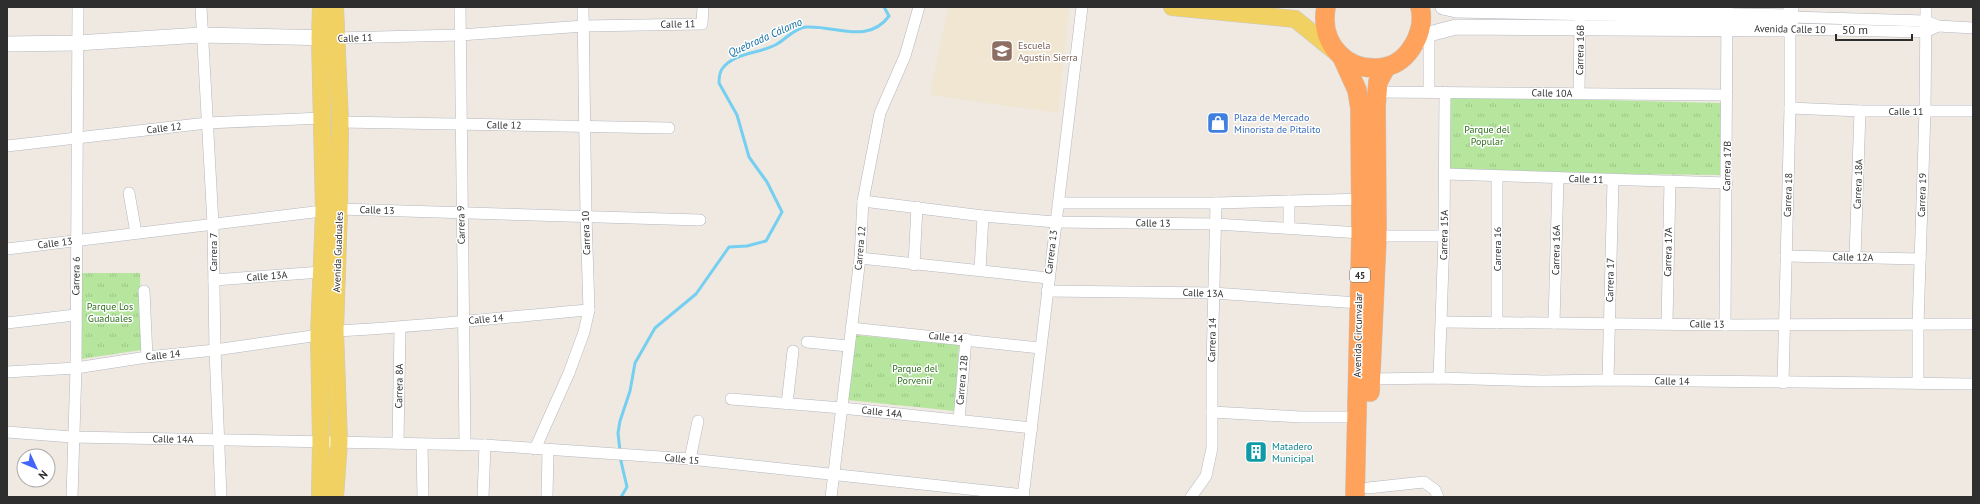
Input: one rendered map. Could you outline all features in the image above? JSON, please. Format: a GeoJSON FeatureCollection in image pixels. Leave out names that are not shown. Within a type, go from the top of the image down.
{"type":"FeatureCollection","features":[{"type":"Feature","properties":{"kind":"highway","name":"Avenida Circunvalar"},"geometry":{"type":"LineString","coordinates":[[1326,7],[1323,19],[1327,37],[1339,55],[1357,90],[1368,199],[1370,379],[1364,494]]}},
{"type":"Feature","properties":{"kind":"highway"},"geometry":{"type":"LineString","coordinates":[[1339,55],[1353,64],[1366,67],[1386,67],[1399,60],[1414,45],[1419,34],[1421,23],[1420,7]]}},
{"type":"Feature","properties":{"kind":"highway","name":"Avenida Circunvalar"},"geometry":{"type":"LineString","coordinates":[[1368,199],[1378,82],[1386,67]]}},
{"type":"Feature","properties":{"kind":"highway","name":"Avenida Circunvalar"},"geometry":{"type":"LineString","coordinates":[[1364,494],[1356,417],[1359,303],[1369,234]]}},
{"type":"Feature","properties":{"kind":"main road","name":"Avenida Guaduales"},"geometry":{"type":"LineString","coordinates":[[321,7],[328,38],[340,122],[331,210],[321,272],[339,442],[335,497]]}},
{"type":"Feature","properties":{"kind":"main road","name":"Avenida Guaduales"},"geometry":{"type":"LineString","coordinates":[[320,497],[331,210],[322,118],[328,38],[335,7]]}},
{"type":"Feature","properties":{"kind":"main road"},"geometry":{"type":"LineString","coordinates":[[1172,7],[1295,19],[1339,55]]}},
{"type":"Feature","properties":{"kind":"main road"},"geometry":{"type":"LineString","coordinates":[[1449,9],[1456,27]]}},
{"type":"Feature","properties":{"kind":"main road","name":"Avenida Calle 10"},"geometry":{"type":"LineString","coordinates":[[1449,9],[1580,10],[1727,17],[1791,18]]}},
{"type":"Feature","properties":{"kind":"main road","name":"Avenida Calle 10"},"geometry":{"type":"LineString","coordinates":[[1414,45],[1429,34],[1456,27],[1581,29],[1727,17]]}},
{"type":"Feature","properties":{"kind":"main road","name":"Calle 11"},"geometry":{"type":"LineString","coordinates":[[7,44],[77,43],[201,35],[328,38]]}},
{"type":"Feature","properties":{"kind":"street","name":"Carrera 6"},"geometry":{"type":"LineString","coordinates":[[72,497],[72,437],[76,368],[75,315],[77,240],[76,139],[78,7]]}},
{"type":"Feature","properties":{"kind":"street","name":"Carrera 7"},"geometry":{"type":"LineString","coordinates":[[200,7],[213,224],[215,350],[220,439],[221,497]]}},
{"type":"Feature","properties":{"kind":"street","name":"Carrera 9"},"geometry":{"type":"LineString","coordinates":[[460,7],[461,213],[465,444]]}},
{"type":"Feature","properties":{"kind":"street","name":"Carrera 10"},"geometry":{"type":"LineString","coordinates":[[535,449],[569,373],[584,332],[589,310],[583,7]]}},
{"type":"Feature","properties":{"kind":"street","name":"Calle 11"},"geometry":{"type":"LineString","coordinates":[[328,38],[460,35],[584,26],[702,24],[703,7]]}},
{"type":"Feature","properties":{"kind":"street","name":"Carrera 12"},"geometry":{"type":"LineString","coordinates":[[831,497],[848,346],[860,258],[864,201],[880,112],[905,56],[919,7]]}},
{"type":"Feature","properties":{"kind":"street","name":"Carrera 13"},"geometry":{"type":"LineString","coordinates":[[1024,496],[1048,278],[1050,222],[1058,203],[1082,7]]}},
{"type":"Feature","properties":{"kind":"street","name":"Carrera 19"},"geometry":{"type":"LineString","coordinates":[[1918,383],[1918,324],[1925,110],[1926,7]]}},
{"type":"Feature","properties":{"kind":"street","name":"Carrera 16B"},"geometry":{"type":"LineString","coordinates":[[1580,10],[1580,93]]}},
{"type":"Feature","properties":{"kind":"street","name":"Carrera 17B"},"geometry":{"type":"LineString","coordinates":[[1725,325],[1728,96],[1727,17]]}},
{"type":"Feature","properties":{"kind":"street","name":"Avenida Calle 10"},"geometry":{"type":"LineString","coordinates":[[1791,18],[1973,28]]}},
{"type":"Feature","properties":{"kind":"street","name":"Carrera 18"},"geometry":{"type":"LineString","coordinates":[[1783,383],[1791,18]]}},
{"type":"Feature","properties":{"kind":"street"},"geometry":{"type":"LineString","coordinates":[[1429,34],[1429,92]]}},
{"type":"Feature","properties":{"kind":"street","name":"Calle 10A"},"geometry":{"type":"LineString","coordinates":[[1377,92],[1580,93],[1728,96]]}},
{"type":"Feature","properties":{"kind":"street","name":"Carrera 15A"},"geometry":{"type":"LineString","coordinates":[[1439,378],[1444,236],[1445,92]]}},
{"type":"Feature","properties":{"kind":"street","name":"Calle 11"},"geometry":{"type":"LineString","coordinates":[[1790,108],[1860,111],[1973,111]]}},
{"type":"Feature","properties":{"kind":"street","name":"Carrera 18A"},"geometry":{"type":"LineString","coordinates":[[1856,257],[1860,111]]}},
{"type":"Feature","properties":{"kind":"street","name":"Calle 12"},"geometry":{"type":"LineString","coordinates":[[7,146],[207,123],[322,118]]}},
{"type":"Feature","properties":{"kind":"street","name":"Calle 12"},"geometry":{"type":"LineString","coordinates":[[340,122],[669,128]]}},
{"type":"Feature","properties":{"kind":"street","name":"Calle 11"},"geometry":{"type":"LineString","coordinates":[[1445,174],[1727,183]]}},
{"type":"Feature","properties":{"kind":"street","name":"Carrera 16"},"geometry":{"type":"LineString","coordinates":[[1497,323],[1498,176]]}},
{"type":"Feature","properties":{"kind":"street","name":"Carrera 16A"},"geometry":{"type":"LineString","coordinates":[[1554,323],[1558,178]]}},
{"type":"Feature","properties":{"kind":"street","name":"Carrera 17"},"geometry":{"type":"LineString","coordinates":[[1608,380],[1612,180]]}},
{"type":"Feature","properties":{"kind":"street","name":"Carrera 17A"},"geometry":{"type":"LineString","coordinates":[[1667,323],[1670,181]]}},
{"type":"Feature","properties":{"kind":"street"},"geometry":{"type":"LineString","coordinates":[[129,192],[136,233]]}},
{"type":"Feature","properties":{"kind":"street","name":"Calle 13"},"geometry":{"type":"LineString","coordinates":[[1058,203],[1216,203],[1368,199]]}},
{"type":"Feature","properties":{"kind":"street","name":"Calle 13"},"geometry":{"type":"LineString","coordinates":[[864,201],[983,216],[1050,222],[1216,224],[1369,234],[1444,236]]}},
{"type":"Feature","properties":{"kind":"street"},"geometry":{"type":"LineString","coordinates":[[1289,201],[1290,228]]}},
{"type":"Feature","properties":{"kind":"street"},"geometry":{"type":"LineString","coordinates":[[1123,223],[1124,203]]}},
{"type":"Feature","properties":{"kind":"street","name":"Carrera 14"},"geometry":{"type":"LineString","coordinates":[[1191,497],[1206,476],[1212,448],[1213,293],[1216,203]]}},
{"type":"Feature","properties":{"kind":"street"},"geometry":{"type":"LineString","coordinates":[[914,265],[917,207]]}},
{"type":"Feature","properties":{"kind":"street","name":"Calle 13"},"geometry":{"type":"LineString","coordinates":[[7,249],[331,210],[700,220]]}},
{"type":"Feature","properties":{"kind":"street"},"geometry":{"type":"LineString","coordinates":[[980,270],[983,216]]}},
{"type":"Feature","properties":{"kind":"street","name":"Calle 12A"},"geometry":{"type":"LineString","coordinates":[[1786,256],[1920,259]]}},
{"type":"Feature","properties":{"kind":"street"},"geometry":{"type":"LineString","coordinates":[[860,258],[914,265],[980,270],[1048,278]]}},
{"type":"Feature","properties":{"kind":"street","name":"Calle 13A"},"geometry":{"type":"LineString","coordinates":[[214,280],[321,272]]}},
{"type":"Feature","properties":{"kind":"street"},"geometry":{"type":"LineString","coordinates":[[144,291],[147,357]]}},
{"type":"Feature","properties":{"kind":"street","name":"Calle 13A"},"geometry":{"type":"LineString","coordinates":[[1046,291],[1213,293],[1359,303]]}},
{"type":"Feature","properties":{"kind":"street","name":"Calle 14"},"geometry":{"type":"LineString","coordinates":[[7,372],[76,368],[147,357],[215,350],[327,333],[400,328],[589,310]]}},
{"type":"Feature","properties":{"kind":"street"},"geometry":{"type":"LineString","coordinates":[[7,323],[75,315]]}},
{"type":"Feature","properties":{"kind":"street","name":"Calle 13"},"geometry":{"type":"LineString","coordinates":[[1442,322],[1667,323],[1725,325],[1973,324]]}},
{"type":"Feature","properties":{"kind":"street","name":"Carrera 8A"},"geometry":{"type":"LineString","coordinates":[[398,443],[400,328]]}},
{"type":"Feature","properties":{"kind":"street","name":"Calle 14"},"geometry":{"type":"LineString","coordinates":[[851,328],[1040,348]]}},
{"type":"Feature","properties":{"kind":"street","name":"Carrera 12B"},"geometry":{"type":"LineString","coordinates":[[959,420],[966,339]]}},
{"type":"Feature","properties":{"kind":"street"},"geometry":{"type":"LineString","coordinates":[[807,342],[848,346]]}},
{"type":"Feature","properties":{"kind":"street"},"geometry":{"type":"LineString","coordinates":[[787,404],[793,351]]}},
{"type":"Feature","properties":{"kind":"street","name":"Calle 14"},"geometry":{"type":"LineString","coordinates":[[1370,379],[1439,378],[1542,381],[1608,380],[1973,384]]}},
{"type":"Feature","properties":{"kind":"street","name":"Calle 14A"},"geometry":{"type":"LineString","coordinates":[[731,399],[842,408],[1032,428]]}},
{"type":"Feature","properties":{"kind":"street"},"geometry":{"type":"LineString","coordinates":[[1212,412],[1301,417],[1356,417]]}},
{"type":"Feature","properties":{"kind":"street"},"geometry":{"type":"LineString","coordinates":[[690,459],[698,421]]}},
{"type":"Feature","properties":{"kind":"street","name":"Calle 14A"},"geometry":{"type":"LineString","coordinates":[[7,432],[72,437],[339,442]]}},
{"type":"Feature","properties":{"kind":"street","name":"Calle 15"},"geometry":{"type":"LineString","coordinates":[[339,442],[422,445],[465,444],[548,451],[631,454],[690,459],[1024,496]]}},
{"type":"Feature","properties":{"kind":"street"},"geometry":{"type":"LineString","coordinates":[[422,445],[423,497]]}},
{"type":"Feature","properties":{"kind":"street"},"geometry":{"type":"LineString","coordinates":[[483,497],[485,445]]}},
{"type":"Feature","properties":{"kind":"street"},"geometry":{"type":"LineString","coordinates":[[547,497],[548,451]]}},
{"type":"Feature","properties":{"kind":"street"},"geometry":{"type":"LineString","coordinates":[[1364,494],[1424,482],[1435,490],[1438,497]]}},
{"type":"Feature","properties":{"kind":"shaded area","name":"Escuela Agustín Sierra"},"geometry":{"type":"Polygon","coordinates":[[[948,7],[1069,7],[1058,113],[930,95],[948,7]]]}},
{"type":"Feature","properties":{"kind":"green space","name":"Parque del Popular"},"geometry":{"type":"Polygon","coordinates":[[[1448,96],[1721,103],[1720,175],[1447,172],[1448,96]]]}},
{"type":"Feature","properties":{"kind":"green space","name":"Parque Los Guaduales"},"geometry":{"type":"Polygon","coordinates":[[[79,273],[140,273],[141,350],[81,359],[79,273]]]}},
{"type":"Feature","properties":{"kind":"green space","name":"Parque del Porvenir"},"geometry":{"type":"Polygon","coordinates":[[[855,335],[959,345],[955,411],[848,400],[855,335]]]}},
{"type":"Feature","properties":{"kind":"waterway","name":"Quebrada Cálamo"},"geometry":{"type":"LineString","coordinates":[[620,451],[618,433],[620,421],[630,391],[635,363],[655,328],[696,294],[729,247],[747,246],[766,241],[782,212],[767,182],[749,157],[737,115],[719,83],[722,69],[733,59],[777,44],[795,31],[802,28],[817,27],[850,32],[871,30],[881,25],[889,16],[884,7]]}},
{"type":"Feature","properties":{"kind":"waterway","name":"Quebrada Cálamo"},"geometry":{"type":"LineString","coordinates":[[620,457],[627,487],[621,497]]}},
{"type":"Feature","properties":{"kind":"place","name":"Escuela Agustín Sierra"},"geometry":{"type":"Point","coordinates":[1002,51]}},
{"type":"Feature","properties":{"kind":"place","name":"Plaza de Mercado Minorista de Pitalito"},"geometry":{"type":"Point","coordinates":[1218,123]}},
{"type":"Feature","properties":{"kind":"place","name":"Matadero Municipal"},"geometry":{"type":"Point","coordinates":[1256,452]}}]}
